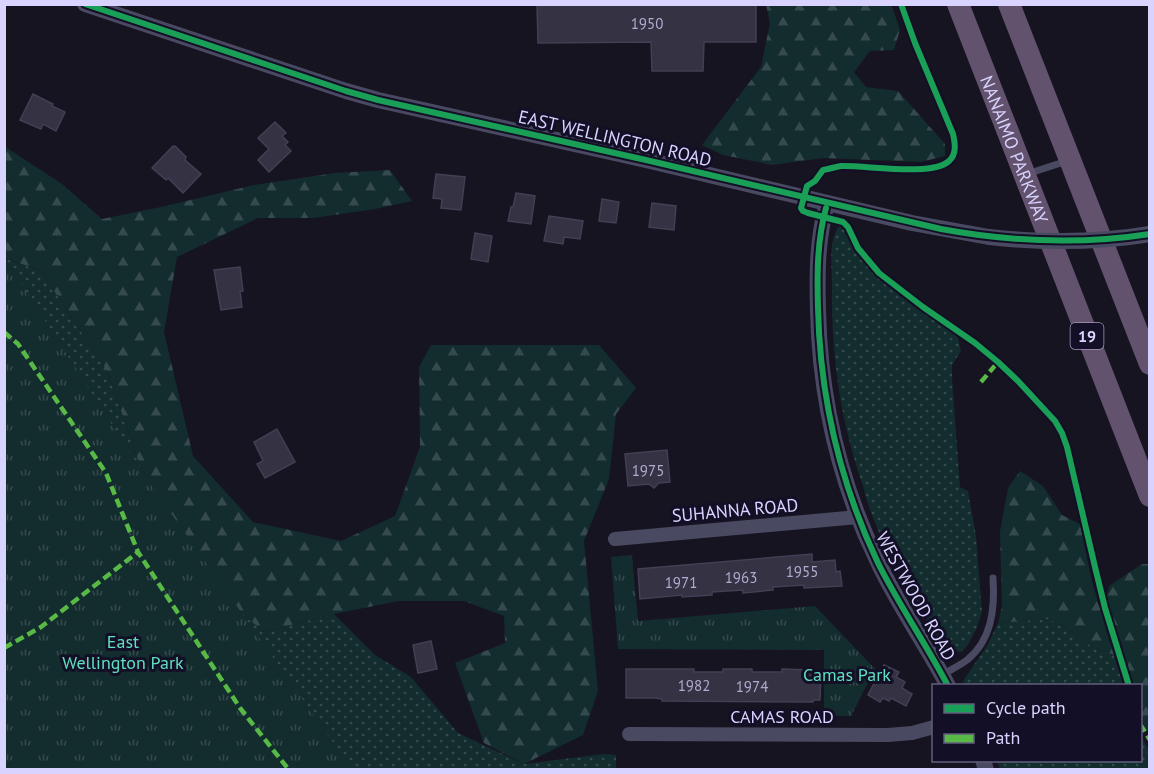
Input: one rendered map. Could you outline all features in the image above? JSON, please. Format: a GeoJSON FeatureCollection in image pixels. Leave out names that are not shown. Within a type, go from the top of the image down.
{"type":"FeatureCollection","features":[{"type":"Feature","properties":{"kind":"highway","name":"NANAIMO PARKWAY"},"geometry":{"type":"LineString","coordinates":[[958,4],[1149,496]]}},
{"type":"Feature","properties":{"kind":"highway"},"geometry":{"type":"LineString","coordinates":[[1009,4],[1149,364]]}},
{"type":"Feature","properties":{"kind":"street","name":"EAST WELLINGTON ROAD"},"geometry":{"type":"LineString","coordinates":[[85,4],[378,100],[941,229],[989,237],[1069,242],[1149,234]]}},
{"type":"Feature","properties":{"kind":"street","name":"WESTWOOD ROAD"},"geometry":{"type":"LineString","coordinates":[[827,202],[819,243],[817,290],[820,349],[832,431],[858,517],[879,564],[945,680]]}},
{"type":"Feature","properties":{"kind":"street","name":"SUHANNA ROAD"},"geometry":{"type":"LineString","coordinates":[[615,539],[858,517]]}},
{"type":"Feature","properties":{"kind":"street","name":"CAMAS ROAD"},"geometry":{"type":"LineString","coordinates":[[628,734],[888,735],[912,733],[932,727]]}},
{"type":"Feature","properties":{"kind":"lane"},"geometry":{"type":"LineString","coordinates":[[1024,175],[1070,160]]}},
{"type":"Feature","properties":{"kind":"lane"},"geometry":{"type":"LineString","coordinates":[[945,680],[982,645],[994,608],[993,578]]}},
{"type":"Feature","properties":{"kind":"green space"},"geometry":{"type":"Polygon","coordinates":[[[891,4],[900,30],[894,50],[870,51],[854,72],[866,87],[898,91],[945,144],[945,156],[921,162],[823,158],[772,165],[723,155],[702,145],[761,67],[770,23],[766,5],[891,4]]]}},
{"type":"Feature","properties":{"kind":"green space"},"geometry":{"type":"Polygon","coordinates":[[[4,146],[62,184],[102,219],[254,185],[335,173],[390,170],[412,201],[314,218],[258,218],[177,257],[164,332],[193,456],[253,522],[341,541],[395,516],[420,447],[419,367],[431,345],[599,345],[636,388],[616,414],[609,479],[584,541],[598,691],[583,735],[524,764],[484,743],[455,663],[505,643],[504,616],[464,601],[398,601],[264,632],[188,568],[138,460],[108,373],[41,271],[5,258],[4,146]]]}},
{"type":"Feature","properties":{"kind":"green space"},"geometry":{"type":"Polygon","coordinates":[[[839,226],[845,228],[864,262],[892,289],[957,334],[961,351],[952,365],[952,378],[960,487],[968,491],[976,536],[982,612],[976,630],[961,652],[948,651],[928,623],[896,567],[872,516],[855,461],[838,386],[833,336],[831,254],[833,239],[839,226]]]}},
{"type":"Feature","properties":{"kind":"green space"},"geometry":{"type":"Polygon","coordinates":[[[4,258],[41,271],[108,373],[138,460],[188,568],[264,632],[334,614],[375,655],[411,677],[458,733],[524,764],[603,754],[616,755],[616,769],[304,769],[5,319],[4,258]]]}},
{"type":"Feature","properties":{"kind":"green space","name":"East Wellington Park"},"geometry":{"type":"Polygon","coordinates":[[[5,264],[15,274],[149,482],[352,769],[5,769],[5,264]]]}},
{"type":"Feature","properties":{"kind":"green space"},"geometry":{"type":"Polygon","coordinates":[[[1020,471],[1043,486],[1062,515],[1080,524],[1092,582],[1114,655],[1092,647],[1067,628],[1048,619],[998,623],[1002,606],[1000,532],[1008,488],[1020,471]]]}},
{"type":"Feature","properties":{"kind":"green space","name":"Camas Park"},"geometry":{"type":"Polygon","coordinates":[[[632,555],[638,621],[815,606],[875,669],[851,716],[824,716],[824,650],[618,649],[611,557],[632,555]]]}},
{"type":"Feature","properties":{"kind":"green space"},"geometry":{"type":"Polygon","coordinates":[[[1142,564],[1150,564],[1149,733],[1142,720],[1142,684],[1130,684],[1106,599],[1109,586],[1142,564]]]}},
{"type":"Feature","properties":{"kind":"green space"},"geometry":{"type":"Polygon","coordinates":[[[1048,619],[1067,628],[1092,647],[1114,655],[1123,684],[964,684],[963,681],[987,646],[998,623],[1048,619]]]}},
{"type":"Feature","properties":{"kind":"green space"},"geometry":{"type":"Polygon","coordinates":[[[1142,739],[1149,750],[1149,769],[1000,769],[997,762],[1142,762],[1142,739]]]}},
{"type":"Feature","properties":{"kind":"building"},"geometry":{"type":"Polygon","coordinates":[[[537,4],[756,4],[756,42],[704,42],[703,71],[652,71],[651,42],[538,43],[537,4]]]}},
{"type":"Feature","properties":{"kind":"building"},"geometry":{"type":"Polygon","coordinates":[[[33,94],[65,112],[56,131],[43,124],[41,129],[20,120],[33,94]]]}},
{"type":"Feature","properties":{"kind":"building"},"geometry":{"type":"Polygon","coordinates":[[[275,122],[286,133],[282,136],[288,142],[285,145],[291,151],[269,172],[258,160],[269,149],[258,138],[275,122]]]}},
{"type":"Feature","properties":{"kind":"building"},"geometry":{"type":"Polygon","coordinates":[[[173,146],[201,174],[183,193],[168,178],[166,180],[152,168],[173,146]]]}},
{"type":"Feature","properties":{"kind":"building"},"geometry":{"type":"Polygon","coordinates":[[[436,174],[465,177],[461,210],[441,208],[442,199],[433,198],[436,174]]]}},
{"type":"Feature","properties":{"kind":"building"},"geometry":{"type":"Polygon","coordinates":[[[516,193],[535,196],[531,224],[508,221],[516,193]]]}},
{"type":"Feature","properties":{"kind":"building"},"geometry":{"type":"Polygon","coordinates":[[[602,199],[619,202],[616,223],[599,221],[602,199]]]}},
{"type":"Feature","properties":{"kind":"building"},"geometry":{"type":"Polygon","coordinates":[[[652,203],[676,206],[674,230],[649,227],[652,203]]]}},
{"type":"Feature","properties":{"kind":"building"},"geometry":{"type":"Polygon","coordinates":[[[549,216],[583,221],[580,239],[564,237],[563,244],[544,241],[549,216]]]}},
{"type":"Feature","properties":{"kind":"building"},"geometry":{"type":"Polygon","coordinates":[[[475,233],[492,236],[488,262],[471,259],[475,233]]]}},
{"type":"Feature","properties":{"kind":"building"},"geometry":{"type":"Polygon","coordinates":[[[240,267],[242,307],[221,310],[214,270],[240,267]]]}},
{"type":"Feature","properties":{"kind":"building"},"geometry":{"type":"Polygon","coordinates":[[[277,429],[295,462],[265,478],[257,464],[263,461],[254,442],[277,429]]]}},
{"type":"Feature","properties":{"kind":"building"},"geometry":{"type":"Polygon","coordinates":[[[667,450],[670,482],[659,483],[654,488],[649,484],[628,486],[625,454],[667,450]]]}},
{"type":"Feature","properties":{"kind":"building"},"geometry":{"type":"Polygon","coordinates":[[[812,554],[812,562],[835,560],[836,572],[840,571],[842,586],[804,588],[804,585],[773,587],[773,590],[743,593],[743,590],[712,592],[712,595],[640,599],[638,569],[812,554]]]}},
{"type":"Feature","properties":{"kind":"building"},"geometry":{"type":"Polygon","coordinates":[[[431,641],[437,669],[418,673],[413,645],[431,641]]]}},
{"type":"Feature","properties":{"kind":"building"},"geometry":{"type":"Polygon","coordinates":[[[884,665],[899,672],[896,677],[905,682],[902,688],[912,694],[906,706],[891,698],[889,701],[883,698],[880,702],[868,695],[884,665]]]}},
{"type":"Feature","properties":{"kind":"building"},"geometry":{"type":"Polygon","coordinates":[[[626,669],[694,669],[694,672],[723,672],[723,669],[752,669],[752,672],[782,672],[782,669],[810,670],[809,672],[821,672],[820,700],[813,700],[813,702],[662,701],[662,699],[655,698],[626,698],[626,669]]]}},
{"type":"Feature","properties":{"kind":"marked path"},"geometry":{"type":"LineString","coordinates":[[4,332],[18,344],[106,473],[138,552],[240,708],[289,770]]}},
{"type":"Feature","properties":{"kind":"marked path"},"geometry":{"type":"LineString","coordinates":[[981,382],[998,362]]}},
{"type":"Feature","properties":{"kind":"marked path"},"geometry":{"type":"LineString","coordinates":[[4,648],[41,627],[138,552]]}},
{"type":"Feature","properties":{"kind":"marked path"},"geometry":{"type":"LineString","coordinates":[[1142,727],[1150,740]]}},
{"type":"Feature","properties":{"kind":"cycle path"},"geometry":{"type":"LineString","coordinates":[[85,4],[378,100],[941,229],[993,237],[1071,241],[1150,234]]}},
{"type":"Feature","properties":{"kind":"cycle path"},"geometry":{"type":"LineString","coordinates":[[901,4],[953,134],[955,145],[953,155],[941,166],[928,168],[841,166],[823,170],[815,181],[807,186],[801,208],[808,213],[843,222],[848,227],[858,248],[879,273],[998,362],[1055,421],[1067,447],[1105,608],[1128,684]]}},
{"type":"Feature","properties":{"kind":"cycle path"},"geometry":{"type":"LineString","coordinates":[[826,208],[818,258],[818,308],[823,374],[834,439],[853,502],[878,563],[947,684]]}}]}
